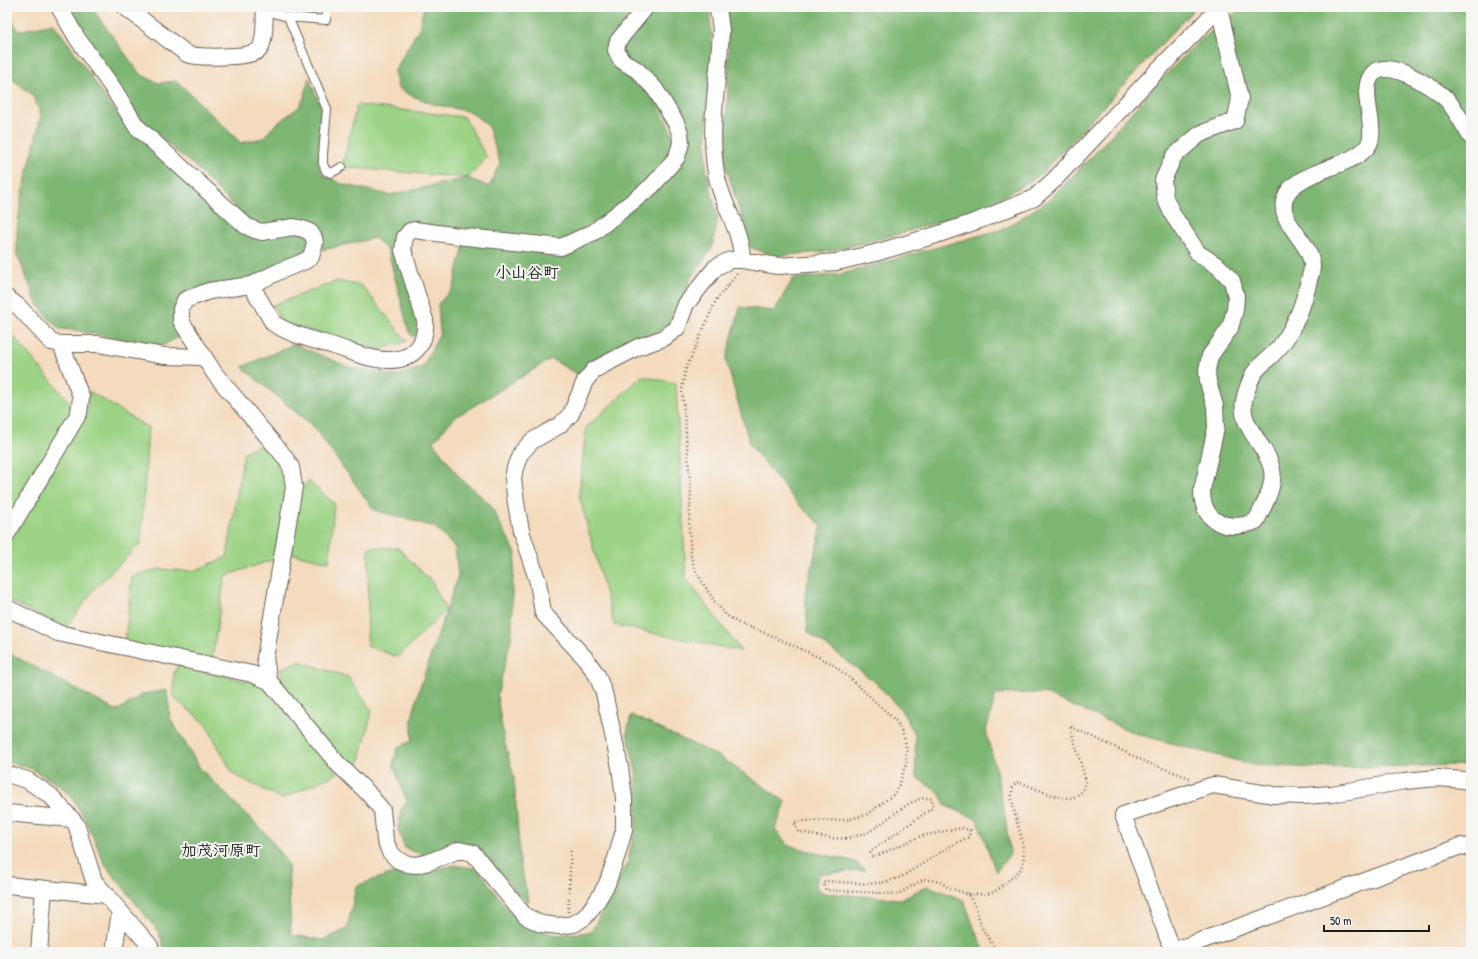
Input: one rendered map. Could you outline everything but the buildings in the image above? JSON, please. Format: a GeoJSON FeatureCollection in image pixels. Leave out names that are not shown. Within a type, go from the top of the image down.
{"type":"FeatureCollection","features":[{"type":"Feature","properties":{"kind":"street"},"geometry":{"type":"LineString","coordinates":[[59,7],[136,126],[243,223],[262,232],[294,227],[304,229],[310,232],[315,243],[311,257],[306,261],[280,271],[251,285],[209,291],[185,300],[181,309],[181,321],[215,374],[274,442],[291,467],[294,487],[265,658],[270,681],[338,764],[367,792],[382,810],[385,840],[390,852],[398,860],[416,865],[429,862],[459,850],[473,853],[525,916],[541,924],[559,926],[574,924],[585,917],[607,884],[624,830],[624,798],[612,726],[604,693],[597,675],[585,658],[543,613],[538,582],[520,531],[513,478],[520,454],[532,441],[560,425],[571,414],[585,382],[594,370],[638,347],[664,338],[677,328],[686,304],[716,267],[730,260],[742,260],[778,266],[838,262],[936,235],[980,220],[1034,198],[1054,181],[1219,7]]}},
{"type":"Feature","properties":{"kind":"street"},"geometry":{"type":"LineString","coordinates":[[125,7],[178,49],[189,55],[204,57],[249,54],[260,49],[264,34],[265,9]]}},
{"type":"Feature","properties":{"kind":"street"},"geometry":{"type":"LineString","coordinates":[[251,285],[273,323],[279,327],[366,356],[387,360],[398,359],[416,351],[421,344],[426,329],[425,320],[403,250],[405,237],[410,231],[415,230],[473,238],[561,247],[594,232],[652,186],[677,157],[680,150],[680,133],[666,105],[655,89],[637,70],[621,60],[616,50],[618,42],[646,7]]}},
{"type":"Feature","properties":{"kind":"street"},"geometry":{"type":"LineString","coordinates":[[717,7],[721,30],[713,147],[716,174],[726,207],[739,241],[742,251],[742,260]]}},
{"type":"Feature","properties":{"kind":"street"},"geometry":{"type":"LineString","coordinates":[[1219,7],[1240,99],[1235,120],[1200,134],[1174,156],[1163,180],[1165,198],[1173,215],[1198,253],[1219,267],[1232,281],[1236,296],[1235,310],[1230,328],[1210,356],[1207,370],[1208,382],[1215,406],[1216,428],[1202,490],[1202,500],[1205,509],[1212,518],[1222,524],[1234,526],[1247,525],[1256,521],[1270,488],[1272,472],[1268,457],[1248,426],[1244,412],[1244,401],[1253,374],[1283,343],[1298,318],[1307,290],[1312,266],[1307,249],[1285,217],[1283,208],[1285,196],[1294,186],[1312,174],[1362,153],[1370,143],[1371,130],[1368,109],[1368,85],[1370,77],[1379,69],[1385,68],[1402,72],[1430,86],[1447,99],[1471,137]]}},
{"type":"Feature","properties":{"kind":"street"},"geometry":{"type":"LineString","coordinates":[[7,298],[19,307],[51,342],[61,344],[98,344],[164,356],[204,357]]}},
{"type":"Feature","properties":{"kind":"street"},"geometry":{"type":"LineString","coordinates":[[7,534],[79,413],[81,397],[61,344]]}},
{"type":"Feature","properties":{"kind":"street"},"geometry":{"type":"LineString","coordinates":[[7,608],[58,633],[252,674],[270,681]]}},
{"type":"Feature","properties":{"kind":"street"},"geometry":{"type":"LineString","coordinates":[[7,774],[28,780],[50,796],[72,819],[76,824],[94,881],[150,946],[152,952]]}},
{"type":"Feature","properties":{"kind":"street"},"geometry":{"type":"LineString","coordinates":[[1471,783],[1464,780],[1429,779],[1405,781],[1332,794],[1303,796],[1274,795],[1213,786],[1123,815],[1173,952],[1461,846],[1471,847]]}},
{"type":"Feature","properties":{"kind":"street"},"geometry":{"type":"LineString","coordinates":[[7,813],[72,819]]}},
{"type":"Feature","properties":{"kind":"street"},"geometry":{"type":"LineString","coordinates":[[7,885],[107,896]]}},
{"type":"Feature","properties":{"kind":"street"},"geometry":{"type":"LineString","coordinates":[[39,952],[44,889]]}},
{"type":"Feature","properties":{"kind":"street"},"geometry":{"type":"LineString","coordinates":[[114,952],[120,911]]}},
{"type":"Feature","properties":{"kind":"lane"},"geometry":{"type":"LineString","coordinates":[[265,9],[288,17],[326,20],[326,7]]}},
{"type":"Feature","properties":{"kind":"lane"},"geometry":{"type":"LineString","coordinates":[[288,17],[327,109],[323,164],[326,171],[331,173],[342,167]]}},
{"type":"Feature","properties":{"kind":"path"},"geometry":{"type":"LineString","coordinates":[[742,260],[738,273],[716,300],[685,371],[682,390],[691,489],[689,527],[691,556],[695,570],[714,601],[726,615],[740,624],[768,634],[831,663],[851,679],[882,706],[897,722],[904,736],[907,751],[906,764],[899,785],[893,795],[866,815],[846,820],[794,822],[798,831],[826,838],[853,837],[868,832],[918,799],[932,799],[933,807],[931,810],[871,851],[871,856],[874,857],[921,836],[962,828],[970,830],[969,837],[954,844],[901,877],[886,882],[868,884],[826,880],[823,883],[824,888],[826,890],[898,894],[924,879],[940,882],[949,888],[968,894],[993,892],[1019,872],[1022,866],[1023,858],[1021,835],[1010,798],[1013,786],[1016,782],[1049,794],[1066,798],[1073,798],[1082,792],[1086,781],[1070,726],[1148,763],[1192,778]]}},
{"type":"Feature","properties":{"kind":"path"},"geometry":{"type":"LineString","coordinates":[[567,925],[571,844]]}},
{"type":"Feature","properties":{"kind":"path"},"geometry":{"type":"LineString","coordinates":[[968,894],[975,906],[982,928],[997,952]]}},
{"type":"Feature","properties":{"kind":"green space"},"geometry":{"type":"Polygon","coordinates":[[[7,7],[18,31],[53,23],[129,129],[244,228],[294,230],[308,236],[310,250],[250,280],[208,285],[175,322],[181,336],[161,346],[74,330],[59,329],[48,318],[36,301],[17,254],[17,230],[21,200],[41,115],[32,94],[12,79],[7,78],[7,7]]]}},
{"type":"Feature","properties":{"kind":"green space"},"geometry":{"type":"Polygon","coordinates":[[[66,7],[91,7],[140,74],[158,83],[177,81],[241,143],[263,138],[274,126],[299,107],[304,98],[309,78],[321,108],[322,119],[318,164],[323,175],[342,184],[390,195],[468,178],[489,187],[500,163],[488,126],[471,112],[433,104],[410,95],[398,88],[394,72],[419,28],[424,7],[633,7],[615,38],[649,91],[671,131],[675,145],[671,155],[631,199],[561,243],[474,233],[459,228],[414,225],[407,226],[421,317],[416,336],[412,336],[409,332],[388,251],[375,238],[323,250],[317,234],[255,227],[193,165],[141,122],[66,7]]]}},
{"type":"Feature","properties":{"kind":"green space"},"geometry":{"type":"Polygon","coordinates":[[[653,7],[709,8],[712,37],[706,170],[718,219],[712,248],[691,278],[671,326],[591,360],[580,376],[551,359],[454,418],[433,442],[461,479],[489,503],[516,553],[512,588],[512,635],[497,696],[504,740],[514,777],[520,863],[529,902],[520,896],[476,845],[454,841],[423,855],[405,848],[398,830],[401,810],[407,802],[393,764],[398,747],[412,741],[412,718],[420,687],[458,576],[455,548],[435,527],[374,510],[314,427],[242,367],[294,344],[349,367],[397,376],[423,367],[440,333],[438,304],[453,288],[465,241],[561,250],[596,234],[685,143],[620,49],[653,7]]]}},
{"type":"Feature","properties":{"kind":"green space"},"geometry":{"type":"Polygon","coordinates":[[[725,7],[1196,7],[1040,175],[982,209],[895,235],[831,251],[777,256],[751,248],[725,163],[729,54],[725,7]]]}},
{"type":"Feature","properties":{"kind":"green space"},"geometry":{"type":"Polygon","coordinates":[[[1243,7],[1471,7],[1471,390],[1468,396],[1471,398],[1471,765],[1316,768],[1253,765],[1137,734],[1043,693],[996,694],[986,731],[1005,816],[1010,854],[996,872],[977,819],[946,806],[939,793],[916,777],[915,734],[901,710],[875,682],[808,632],[805,594],[822,526],[797,503],[750,445],[726,360],[740,307],[774,311],[793,279],[842,274],[1006,228],[1049,200],[1096,152],[1152,89],[1196,44],[1243,7]]]}},
{"type":"Feature","properties":{"kind":"green space"},"geometry":{"type":"Polygon","coordinates":[[[357,105],[464,117],[487,158],[468,178],[342,167],[357,105]]]}},
{"type":"Feature","properties":{"kind":"green space"},"geometry":{"type":"Polygon","coordinates":[[[337,281],[362,286],[407,341],[379,350],[281,322],[273,305],[337,281]]]}},
{"type":"Feature","properties":{"kind":"green space"},"geometry":{"type":"Polygon","coordinates":[[[7,329],[79,413],[7,534],[7,329]]]}},
{"type":"Feature","properties":{"kind":"green space"},"geometry":{"type":"Polygon","coordinates":[[[642,376],[676,383],[686,578],[741,651],[614,625],[579,495],[586,428],[642,376]]]}},
{"type":"Feature","properties":{"kind":"green space"},"geometry":{"type":"Polygon","coordinates":[[[89,391],[148,428],[141,543],[94,589],[66,628],[7,600],[7,545],[87,407],[89,391]]]}},
{"type":"Feature","properties":{"kind":"green space"},"geometry":{"type":"Polygon","coordinates":[[[267,442],[288,482],[275,559],[225,576],[211,665],[125,641],[132,576],[159,569],[193,571],[227,557],[244,452],[267,442]]]}},
{"type":"Feature","properties":{"kind":"green space"},"geometry":{"type":"Polygon","coordinates":[[[308,481],[334,503],[329,562],[290,553],[300,490],[308,481]]]}},
{"type":"Feature","properties":{"kind":"green space"},"geometry":{"type":"Polygon","coordinates":[[[369,547],[398,548],[432,582],[446,610],[398,657],[367,646],[369,547]]]}},
{"type":"Feature","properties":{"kind":"green space"},"geometry":{"type":"Polygon","coordinates":[[[7,652],[117,711],[143,694],[167,690],[170,718],[200,768],[270,838],[288,864],[291,935],[323,940],[347,929],[356,886],[390,874],[422,873],[455,865],[478,869],[508,910],[528,927],[556,935],[591,932],[627,865],[636,824],[637,776],[627,733],[631,715],[720,757],[786,802],[775,829],[788,845],[820,854],[854,861],[865,870],[818,874],[816,887],[824,893],[900,899],[928,886],[964,900],[985,952],[166,952],[158,931],[105,865],[86,821],[74,800],[59,785],[30,768],[7,762],[7,652]]]}},
{"type":"Feature","properties":{"kind":"green space"},"geometry":{"type":"Polygon","coordinates":[[[299,661],[348,677],[372,711],[355,780],[280,684],[282,668],[299,661]]]}},
{"type":"Feature","properties":{"kind":"green space"},"geometry":{"type":"Polygon","coordinates":[[[178,665],[263,685],[338,773],[282,799],[233,774],[206,724],[174,698],[174,673],[178,665]]]}},
{"type":"Feature","properties":{"kind":"district","name":"小山谷町"},"geometry":{"type":"Point","coordinates":[527,272]}},
{"type":"Feature","properties":{"kind":"district","name":"加茂河原町"},"geometry":{"type":"Point","coordinates":[221,850]}}]}
